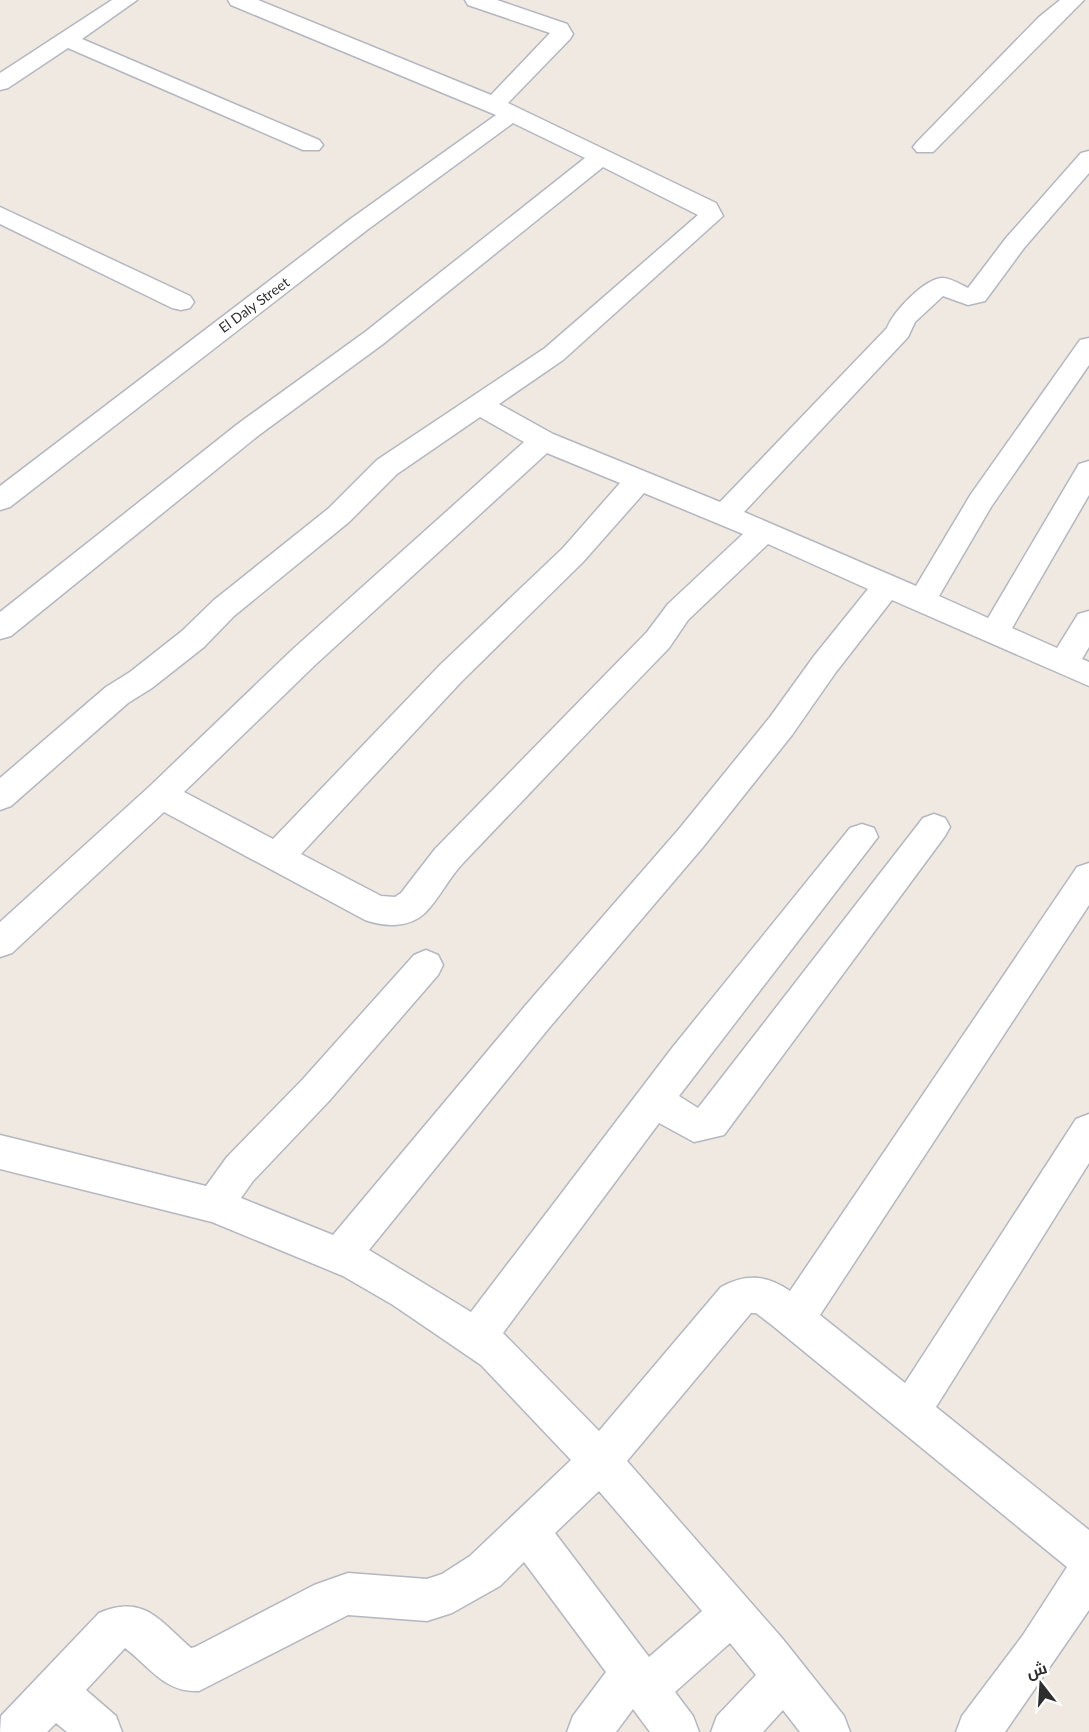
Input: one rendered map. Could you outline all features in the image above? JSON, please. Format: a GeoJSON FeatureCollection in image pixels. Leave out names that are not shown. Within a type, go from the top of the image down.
{"type":"FeatureCollection","features":[{"type":"Feature","properties":{"kind":"street"},"geometry":{"type":"LineString","coordinates":[[0,83],[126,0]]}},
{"type":"Feature","properties":{"kind":"street"},"geometry":{"type":"LineString","coordinates":[[0,797],[117,695],[141,680],[193,639],[224,608],[339,515],[387,467],[554,354],[711,216],[707,208],[502,110],[238,0]]}},
{"type":"Feature","properties":{"kind":"street","name":"El Daly Street"},"geometry":{"type":"LineString","coordinates":[[0,500],[358,225],[502,110],[562,34],[559,29],[476,0]]}},
{"type":"Feature","properties":{"kind":"street"},"geometry":{"type":"LineString","coordinates":[[926,147],[1047,22],[1072,0]]}},
{"type":"Feature","properties":{"kind":"street"},"geometry":{"type":"LineString","coordinates":[[67,40],[311,145]]}},
{"type":"Feature","properties":{"kind":"street"},"geometry":{"type":"LineString","coordinates":[[0,628],[249,429],[374,338],[599,158]]}},
{"type":"Feature","properties":{"kind":"street"},"geometry":{"type":"LineString","coordinates":[[724,515],[899,331],[904,318],[936,289],[942,286],[974,297],[1015,243],[1089,158]]}},
{"type":"Feature","properties":{"kind":"street"},"geometry":{"type":"LineString","coordinates":[[0,214],[80,255],[181,302]]}},
{"type":"Feature","properties":{"kind":"street"},"geometry":{"type":"LineString","coordinates":[[921,602],[981,501],[1089,346]]}},
{"type":"Feature","properties":{"kind":"street"},"geometry":{"type":"LineString","coordinates":[[478,404],[543,441],[764,531],[1076,670],[1089,622]]}},
{"type":"Feature","properties":{"kind":"street"},"geometry":{"type":"LineString","coordinates":[[0,943],[161,795],[304,657],[543,441]]}},
{"type":"Feature","properties":{"kind":"street"},"geometry":{"type":"LineString","coordinates":[[994,634],[1089,471]]}},
{"type":"Feature","properties":{"kind":"street"},"geometry":{"type":"LineString","coordinates":[[277,857],[451,673],[573,555],[639,480]]}},
{"type":"Feature","properties":{"kind":"street"},"geometry":{"type":"LineString","coordinates":[[161,795],[377,910],[400,912],[413,903],[447,858],[658,640],[678,612],[764,531]]}},
{"type":"Feature","properties":{"kind":"street"},"geometry":{"type":"LineString","coordinates":[[340,1256],[537,1017],[691,838],[781,726],[825,664],[887,586]]}},
{"type":"Feature","properties":{"kind":"street"},"geometry":{"type":"LineString","coordinates":[[654,1100],[694,1125],[700,1127],[711,1123],[890,882],[934,827]]}},
{"type":"Feature","properties":{"kind":"street"},"geometry":{"type":"LineString","coordinates":[[475,1338],[525,1267],[804,908],[862,837]]}},
{"type":"Feature","properties":{"kind":"street"},"geometry":{"type":"LineString","coordinates":[[794,1318],[819,1285],[1089,877]]}},
{"type":"Feature","properties":{"kind":"street"},"geometry":{"type":"LineString","coordinates":[[214,1205],[240,1169],[316,1090],[426,965]]}},
{"type":"Feature","properties":{"kind":"street"},"geometry":{"type":"LineString","coordinates":[[909,1413],[1089,1131]]}},
{"type":"Feature","properties":{"kind":"street"},"geometry":{"type":"LineString","coordinates":[[0,1152],[214,1205],[357,1263],[407,1292],[495,1351],[600,1461],[732,1613],[828,1732]]}},
{"type":"Feature","properties":{"kind":"street"},"geometry":{"type":"LineString","coordinates":[[17,1732],[114,1628],[132,1626],[184,1670],[199,1669],[329,1600],[348,1594],[427,1600],[452,1592],[485,1571],[600,1461],[735,1300],[745,1293],[755,1292],[794,1318],[1085,1554],[1089,1565],[1088,1573],[1038,1650],[978,1732]]}},
{"type":"Feature","properties":{"kind":"street"},"geometry":{"type":"LineString","coordinates":[[527,1531],[677,1732]]}},
{"type":"Feature","properties":{"kind":"street"},"geometry":{"type":"LineString","coordinates":[[589,1732],[640,1680],[732,1613]]}},
{"type":"Feature","properties":{"kind":"street"},"geometry":{"type":"LineString","coordinates":[[733,1732],[785,1676]]}},
{"type":"Feature","properties":{"kind":"street"},"geometry":{"type":"LineString","coordinates":[[55,1692],[100,1732]]}}]}
